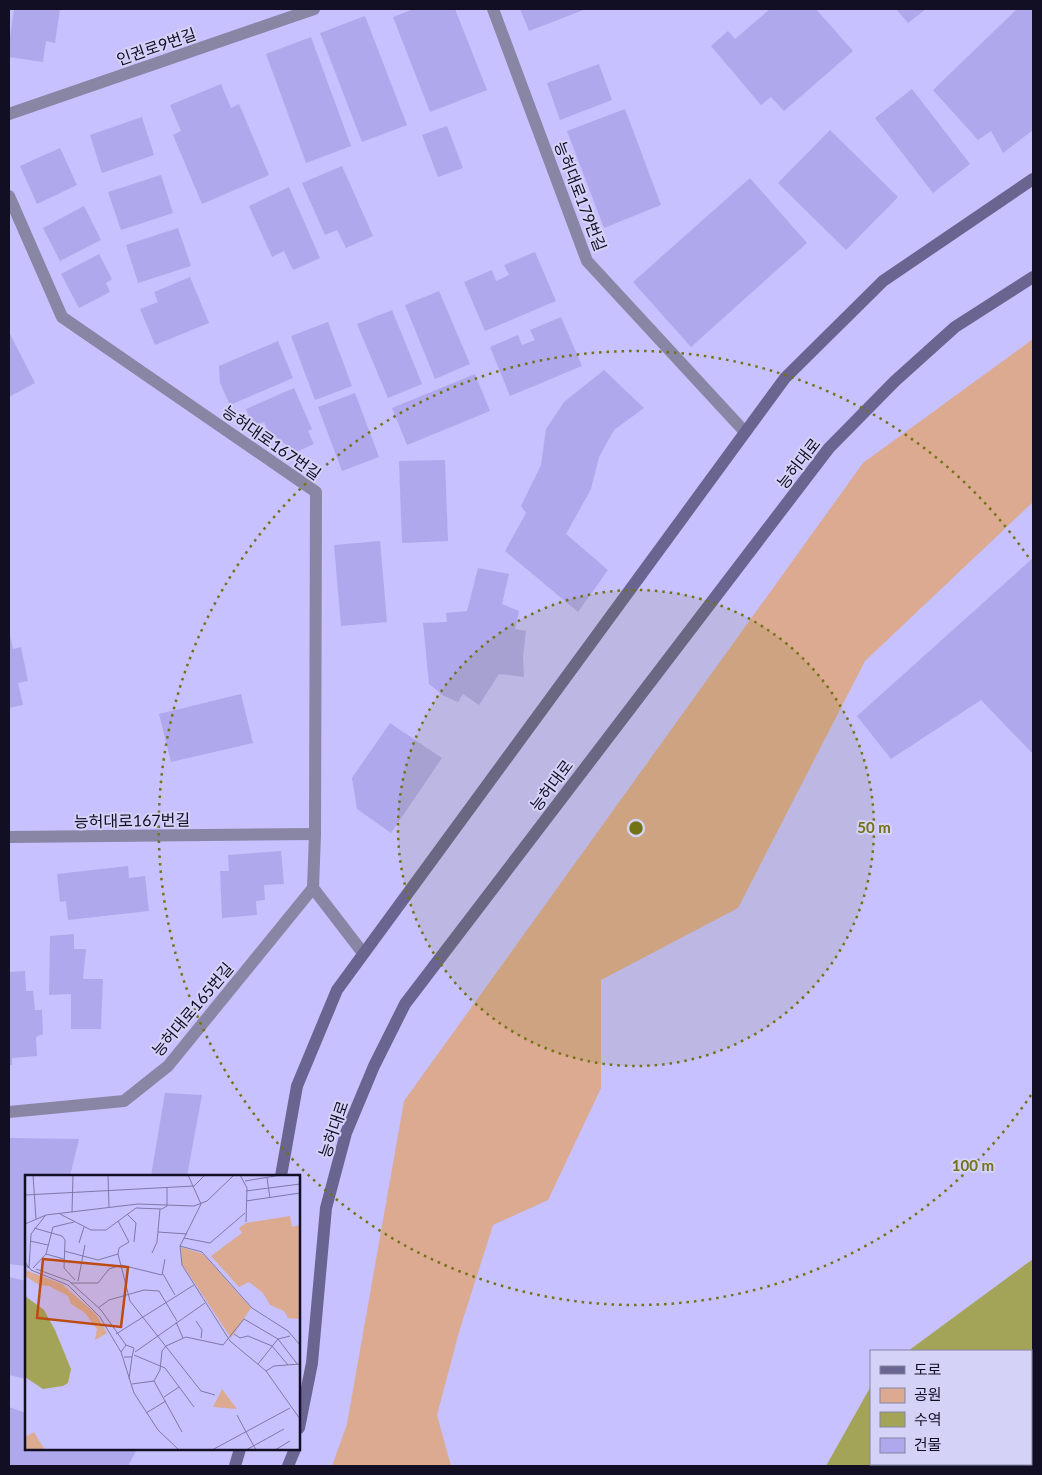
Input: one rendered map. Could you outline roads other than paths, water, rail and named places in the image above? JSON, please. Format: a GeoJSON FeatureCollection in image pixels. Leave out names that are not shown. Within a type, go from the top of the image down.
{"type":"FeatureCollection","features":[{"type":"Feature","properties":{"kind":"main road"},"geometry":{"type":"LineString","coordinates":[[281,1175],[297,1086],[337,990],[785,378],[883,281],[1033,179]]}},
{"type":"Feature","properties":{"kind":"main road","name":"능허대로"},"geometry":{"type":"LineString","coordinates":[[300,1423],[312,1363],[326,1208],[346,1134],[374,1066],[405,1004],[829,448],[895,381],[955,326],[1033,277]]}},
{"type":"Feature","properties":{"kind":"main road"},"geometry":{"type":"LineString","coordinates":[[235,1466],[240,1450]]}},
{"type":"Feature","properties":{"kind":"main road"},"geometry":{"type":"LineString","coordinates":[[288,1466],[295,1450]]}},
{"type":"Feature","properties":{"kind":"street","name":"인권로9번길"},"geometry":{"type":"LineString","coordinates":[[9,114],[314,9]]}},
{"type":"Feature","properties":{"kind":"street","name":"능허대로179번길"},"geometry":{"type":"LineString","coordinates":[[493,9],[588,261],[745,432]]}},
{"type":"Feature","properties":{"kind":"street","name":"능허대로167번길"},"geometry":{"type":"LineString","coordinates":[[9,196],[62,317],[316,492],[315,834],[313,888]]}},
{"type":"Feature","properties":{"kind":"street","name":"능허대로167번길"},"geometry":{"type":"LineString","coordinates":[[9,837],[315,834]]}},
{"type":"Feature","properties":{"kind":"street"},"geometry":{"type":"LineString","coordinates":[[313,888],[363,953]]}},
{"type":"Feature","properties":{"kind":"street","name":"능허대로165번길"},"geometry":{"type":"LineString","coordinates":[[9,1112],[124,1101],[168,1066],[313,888]]}},
{"type":"Feature","properties":{"kind":"water"},"geometry":{"type":"Polygon","coordinates":[[[1033,1259],[1033,1466],[826,1466],[870,1388],[870,1465],[1032,1465],[1032,1350],[909,1350],[1033,1259]]]}}]}
